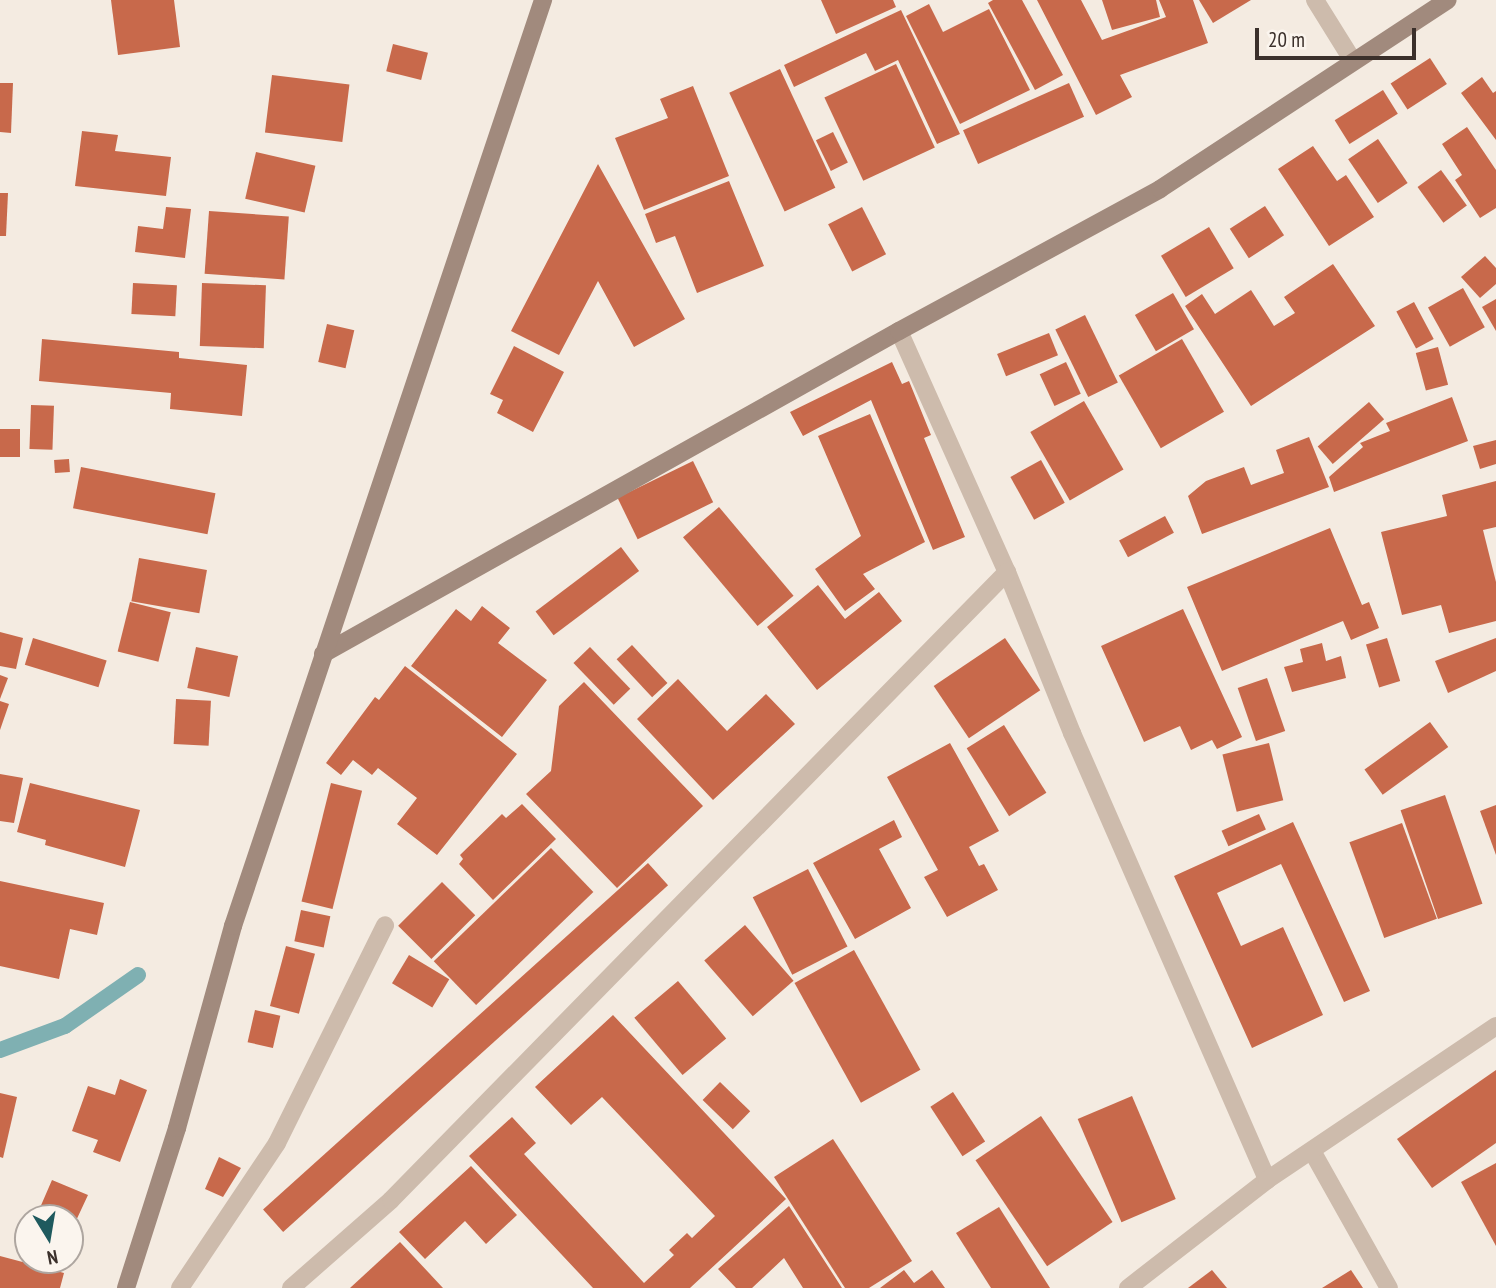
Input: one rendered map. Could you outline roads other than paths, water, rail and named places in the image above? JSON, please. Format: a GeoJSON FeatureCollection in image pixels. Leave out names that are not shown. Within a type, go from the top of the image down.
{"type":"FeatureCollection","features":[{"type":"Feature","properties":{"kind":"main road"},"geometry":{"type":"LineString","coordinates":[[126,1288],[177,1128],[233,926],[543,0]]}},
{"type":"Feature","properties":{"kind":"main road"},"geometry":{"type":"LineString","coordinates":[[323,654],[899,331],[1160,189],[1448,0]]}},
{"type":"Feature","properties":{"kind":"street"},"geometry":{"type":"LineString","coordinates":[[1315,0],[1353,61]]}},
{"type":"Feature","properties":{"kind":"street"},"geometry":{"type":"LineString","coordinates":[[899,331],[1007,572],[1072,733],[1267,1180]]}},
{"type":"Feature","properties":{"kind":"street"},"geometry":{"type":"LineString","coordinates":[[291,1288],[391,1200],[1007,572]]}},
{"type":"Feature","properties":{"kind":"street"},"geometry":{"type":"LineString","coordinates":[[180,1288],[277,1143],[385,925]]}},
{"type":"Feature","properties":{"kind":"street"},"geometry":{"type":"LineString","coordinates":[[1128,1288],[1267,1180],[1496,1026]]}},
{"type":"Feature","properties":{"kind":"street"},"geometry":{"type":"LineString","coordinates":[[1312,1151],[1389,1288]]}},
{"type":"Feature","properties":{"kind":"waterway"},"geometry":{"type":"LineString","coordinates":[[0,1050],[65,1026],[138,975]]}}]}
